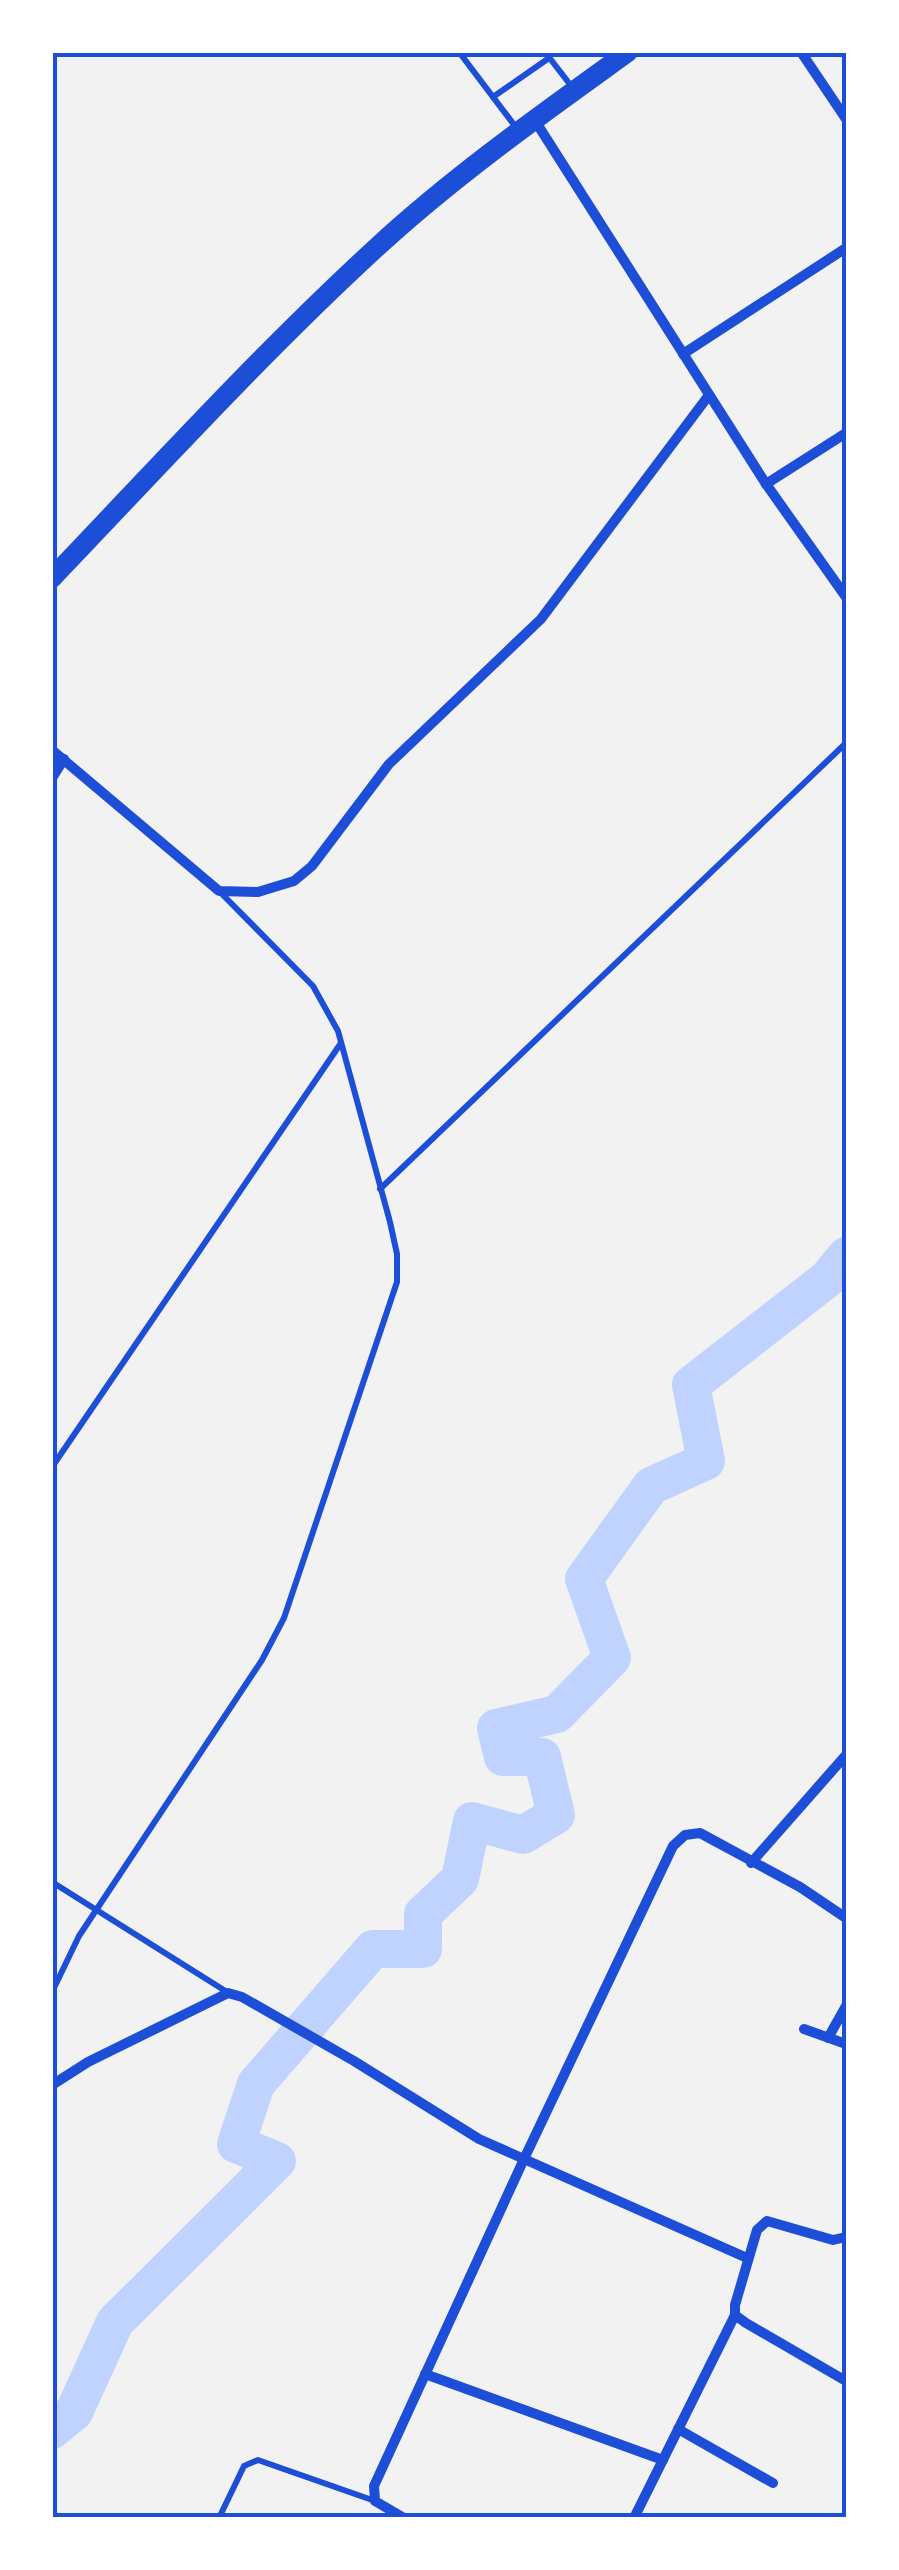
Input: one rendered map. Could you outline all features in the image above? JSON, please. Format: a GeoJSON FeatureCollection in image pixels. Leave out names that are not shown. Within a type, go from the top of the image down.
{"type":"FeatureCollection","features":[{"type":"Feature","properties":{"kind":"highway"},"geometry":{"type":"LineString","coordinates":[[52,578],[229,392],[378,246],[526,125],[628,52]]}},
{"type":"Feature","properties":{"kind":"street"},"geometry":{"type":"LineString","coordinates":[[801,52],[846,119]]}},
{"type":"Feature","properties":{"kind":"street"},"geometry":{"type":"LineString","coordinates":[[526,125],[846,597]]}},
{"type":"Feature","properties":{"kind":"street"},"geometry":{"type":"LineString","coordinates":[[683,354],[846,248]]}},
{"type":"Feature","properties":{"kind":"street"},"geometry":{"type":"LineString","coordinates":[[52,750],[220,892],[258,892],[294,882],[312,866],[389,764],[541,619],[709,395]]}},
{"type":"Feature","properties":{"kind":"street"},"geometry":{"type":"LineString","coordinates":[[766,484],[846,433]]}},
{"type":"Feature","properties":{"kind":"street"},"geometry":{"type":"LineString","coordinates":[[52,778],[64,759]]}},
{"type":"Feature","properties":{"kind":"street"},"geometry":{"type":"LineString","coordinates":[[751,1863],[846,1755]]}},
{"type":"Feature","properties":{"kind":"street"},"geometry":{"type":"LineString","coordinates":[[404,2518],[375,2501],[374,2486],[673,1846],[685,1835],[700,1833],[800,1887],[846,1918]]}},
{"type":"Feature","properties":{"kind":"street"},"geometry":{"type":"LineString","coordinates":[[52,2085],[88,2062],[228,1993],[354,2061],[480,2139],[747,2258]]}},
{"type":"Feature","properties":{"kind":"street"},"geometry":{"type":"LineString","coordinates":[[828,2038],[846,2006]]}},
{"type":"Feature","properties":{"kind":"street"},"geometry":{"type":"LineString","coordinates":[[804,2029],[846,2044]]}},
{"type":"Feature","properties":{"kind":"street"},"geometry":{"type":"LineString","coordinates":[[634,2518],[735,2316],[757,2230],[766,2221],[833,2240],[846,2237]]}},
{"type":"Feature","properties":{"kind":"street"},"geometry":{"type":"LineString","coordinates":[[735,2316],[846,2381]]}},
{"type":"Feature","properties":{"kind":"street"},"geometry":{"type":"LineString","coordinates":[[425,2374],[663,2460]]}},
{"type":"Feature","properties":{"kind":"street"},"geometry":{"type":"LineString","coordinates":[[678,2429],[773,2483]]}},
{"type":"Feature","properties":{"kind":"lane"},"geometry":{"type":"LineString","coordinates":[[459,52],[493,97],[526,125]]}},
{"type":"Feature","properties":{"kind":"lane"},"geometry":{"type":"LineString","coordinates":[[493,97],[547,55],[575,90]]}},
{"type":"Feature","properties":{"kind":"lane"},"geometry":{"type":"LineString","coordinates":[[380,1189],[846,743]]}},
{"type":"Feature","properties":{"kind":"lane"},"geometry":{"type":"LineString","coordinates":[[52,1992],[79,1936],[262,1660],[296,1590],[397,1282],[397,1254],[341,1043],[313,986],[220,892]]}},
{"type":"Feature","properties":{"kind":"lane"},"geometry":{"type":"LineString","coordinates":[[52,1467],[341,1043]]}},
{"type":"Feature","properties":{"kind":"lane"},"geometry":{"type":"LineString","coordinates":[[52,1882],[228,1993]]}},
{"type":"Feature","properties":{"kind":"lane"},"geometry":{"type":"LineString","coordinates":[[219,2518],[244,2466],[258,2460],[375,2501]]}},
{"type":"Feature","properties":{"kind":"waterway"},"geometry":{"type":"LineString","coordinates":[[52,2430],[74,2412],[115,2322],[277,2161],[236,2144],[256,2084],[373,1949],[423,1949],[423,1914],[460,1879],[472,1821],[523,1835],[556,1815],[542,1757],[503,1757],[496,1728],[557,1714],[612,1658],[584,1579],[651,1486],[706,1461],[691,1385],[827,1279],[846,1256]]}}]}
